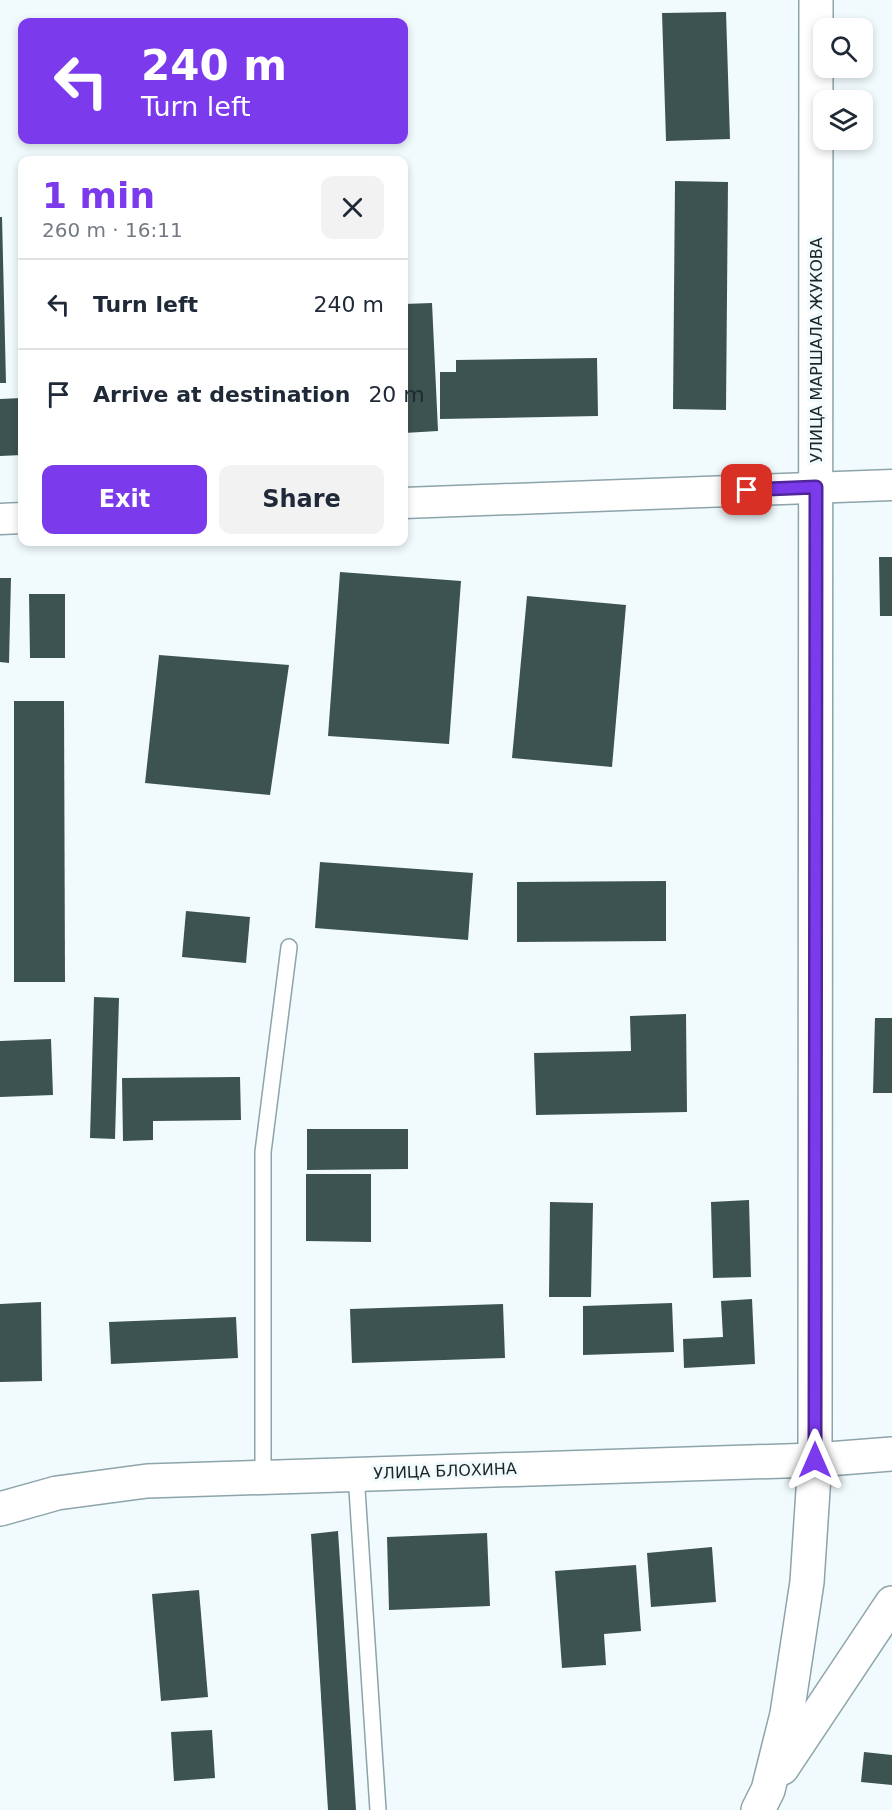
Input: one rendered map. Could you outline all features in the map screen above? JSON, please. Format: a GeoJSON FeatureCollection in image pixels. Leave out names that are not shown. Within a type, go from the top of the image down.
{"type":"FeatureCollection","features":[{"type":"Feature","properties":{"kind":"main road","name":"УЛИЦА МАРШАЛА ЖУКОВА"},"geometry":{"type":"LineString","coordinates":[[763,1800],[787,1714],[807,1582],[815,1460],[816,0]]}},
{"type":"Feature","properties":{"kind":"main road","name":"УЛИЦА БЛОХИНА"},"geometry":{"type":"LineString","coordinates":[[0,1509],[57,1493],[147,1481],[815,1460],[892,1454]]}},
{"type":"Feature","properties":{"kind":"main road"},"geometry":{"type":"LineString","coordinates":[[763,1800],[892,1603]]}},
{"type":"Feature","properties":{"kind":"street"},"geometry":{"type":"LineString","coordinates":[[408,503],[892,485]]}},
{"type":"Feature","properties":{"kind":"street"},"geometry":{"type":"LineString","coordinates":[[0,519],[18,518]]}},
{"type":"Feature","properties":{"kind":"lane"},"geometry":{"type":"LineString","coordinates":[[263,1477],[263,1152],[289,947]]}},
{"type":"Feature","properties":{"kind":"lane"},"geometry":{"type":"LineString","coordinates":[[356,1474],[378,1810]]}},
{"type":"Feature","properties":{"kind":"building"},"geometry":{"type":"Polygon","coordinates":[[[726,12],[730,139],[666,141],[662,13],[726,12]]]}},
{"type":"Feature","properties":{"kind":"building"},"geometry":{"type":"Polygon","coordinates":[[[675,181],[728,182],[726,410],[673,409],[675,181]]]}},
{"type":"Feature","properties":{"kind":"building"},"geometry":{"type":"Polygon","coordinates":[[[0,217],[2,217],[6,383],[0,383],[0,217]]]}},
{"type":"Feature","properties":{"kind":"building"},"geometry":{"type":"Polygon","coordinates":[[[432,303],[438,431],[408,433],[408,304],[432,303]]]}},
{"type":"Feature","properties":{"kind":"building"},"geometry":{"type":"Polygon","coordinates":[[[597,358],[598,416],[440,419],[440,372],[456,372],[456,360],[597,358]]]}},
{"type":"Feature","properties":{"kind":"building"},"geometry":{"type":"Polygon","coordinates":[[[18,398],[18,455],[0,456],[0,399],[18,398]]]}},
{"type":"Feature","properties":{"kind":"building"},"geometry":{"type":"Polygon","coordinates":[[[879,557],[892,557],[892,616],[880,616],[879,557]]]}},
{"type":"Feature","properties":{"kind":"building"},"geometry":{"type":"Polygon","coordinates":[[[340,572],[461,581],[449,744],[328,736],[340,572]]]}},
{"type":"Feature","properties":{"kind":"building"},"geometry":{"type":"Polygon","coordinates":[[[0,578],[11,578],[9,663],[0,662],[0,578]]]}},
{"type":"Feature","properties":{"kind":"building"},"geometry":{"type":"Polygon","coordinates":[[[29,594],[65,594],[65,658],[30,658],[29,594]]]}},
{"type":"Feature","properties":{"kind":"building"},"geometry":{"type":"Polygon","coordinates":[[[527,596],[626,605],[612,767],[512,758],[527,596]]]}},
{"type":"Feature","properties":{"kind":"building"},"geometry":{"type":"Polygon","coordinates":[[[159,655],[289,665],[270,795],[145,783],[159,655]]]}},
{"type":"Feature","properties":{"kind":"building"},"geometry":{"type":"Polygon","coordinates":[[[14,701],[64,701],[65,982],[14,982],[14,701]]]}},
{"type":"Feature","properties":{"kind":"building"},"geometry":{"type":"Polygon","coordinates":[[[320,862],[473,873],[468,940],[315,928],[320,862]]]}},
{"type":"Feature","properties":{"kind":"building"},"geometry":{"type":"Polygon","coordinates":[[[666,881],[666,941],[517,942],[517,882],[666,881]]]}},
{"type":"Feature","properties":{"kind":"building"},"geometry":{"type":"Polygon","coordinates":[[[186,911],[250,917],[246,963],[182,957],[186,911]]]}},
{"type":"Feature","properties":{"kind":"building"},"geometry":{"type":"Polygon","coordinates":[[[94,997],[119,998],[115,1139],[90,1138],[94,997]]]}},
{"type":"Feature","properties":{"kind":"building"},"geometry":{"type":"Polygon","coordinates":[[[686,1014],[687,1112],[536,1115],[534,1053],[631,1051],[630,1016],[686,1014]]]}},
{"type":"Feature","properties":{"kind":"building"},"geometry":{"type":"Polygon","coordinates":[[[875,1018],[892,1018],[892,1093],[873,1093],[875,1018]]]}},
{"type":"Feature","properties":{"kind":"building"},"geometry":{"type":"Polygon","coordinates":[[[51,1039],[53,1095],[0,1097],[0,1041],[51,1039]]]}},
{"type":"Feature","properties":{"kind":"building"},"geometry":{"type":"Polygon","coordinates":[[[240,1077],[241,1120],[153,1121],[153,1140],[123,1141],[122,1078],[240,1077]]]}},
{"type":"Feature","properties":{"kind":"building"},"geometry":{"type":"Polygon","coordinates":[[[307,1129],[408,1129],[408,1169],[307,1170],[307,1129]]]}},
{"type":"Feature","properties":{"kind":"building"},"geometry":{"type":"Polygon","coordinates":[[[306,1174],[371,1174],[371,1242],[306,1241],[306,1174]]]}},
{"type":"Feature","properties":{"kind":"building"},"geometry":{"type":"Polygon","coordinates":[[[749,1200],[751,1277],[713,1278],[711,1202],[749,1200]]]}},
{"type":"Feature","properties":{"kind":"building"},"geometry":{"type":"Polygon","coordinates":[[[550,1202],[593,1203],[591,1297],[549,1297],[550,1202]]]}},
{"type":"Feature","properties":{"kind":"building"},"geometry":{"type":"Polygon","coordinates":[[[752,1299],[755,1364],[684,1368],[683,1339],[723,1337],[721,1301],[752,1299]]]}},
{"type":"Feature","properties":{"kind":"building"},"geometry":{"type":"Polygon","coordinates":[[[41,1302],[42,1381],[0,1382],[0,1304],[41,1302]]]}},
{"type":"Feature","properties":{"kind":"building"},"geometry":{"type":"Polygon","coordinates":[[[672,1303],[674,1352],[583,1355],[583,1306],[672,1303]]]}},
{"type":"Feature","properties":{"kind":"building"},"geometry":{"type":"Polygon","coordinates":[[[503,1304],[505,1358],[352,1363],[350,1309],[503,1304]]]}},
{"type":"Feature","properties":{"kind":"building"},"geometry":{"type":"Polygon","coordinates":[[[236,1317],[238,1358],[111,1364],[109,1322],[236,1317]]]}},
{"type":"Feature","properties":{"kind":"building"},"geometry":{"type":"Polygon","coordinates":[[[338,1531],[356,1810],[328,1810],[311,1534],[338,1531]]]}},
{"type":"Feature","properties":{"kind":"building"},"geometry":{"type":"Polygon","coordinates":[[[487,1533],[490,1606],[389,1610],[387,1537],[487,1533]]]}},
{"type":"Feature","properties":{"kind":"building"},"geometry":{"type":"Polygon","coordinates":[[[712,1547],[716,1602],[651,1607],[647,1553],[712,1547]]]}},
{"type":"Feature","properties":{"kind":"building"},"geometry":{"type":"Polygon","coordinates":[[[636,1565],[641,1631],[604,1634],[606,1665],[562,1668],[555,1571],[636,1565]]]}},
{"type":"Feature","properties":{"kind":"building"},"geometry":{"type":"Polygon","coordinates":[[[199,1590],[208,1697],[161,1701],[152,1594],[199,1590]]]}},
{"type":"Feature","properties":{"kind":"building"},"geometry":{"type":"Polygon","coordinates":[[[212,1730],[215,1778],[174,1781],[171,1732],[212,1730]]]}},
{"type":"Feature","properties":{"kind":"building"},"geometry":{"type":"Polygon","coordinates":[[[864,1752],[892,1755],[892,1785],[861,1782],[864,1752]]]}},
{"type":"Feature","properties":{"kind":"route"},"geometry":{"type":"LineString","coordinates":[[747,490],[816,487],[815,1460]]}}]}
